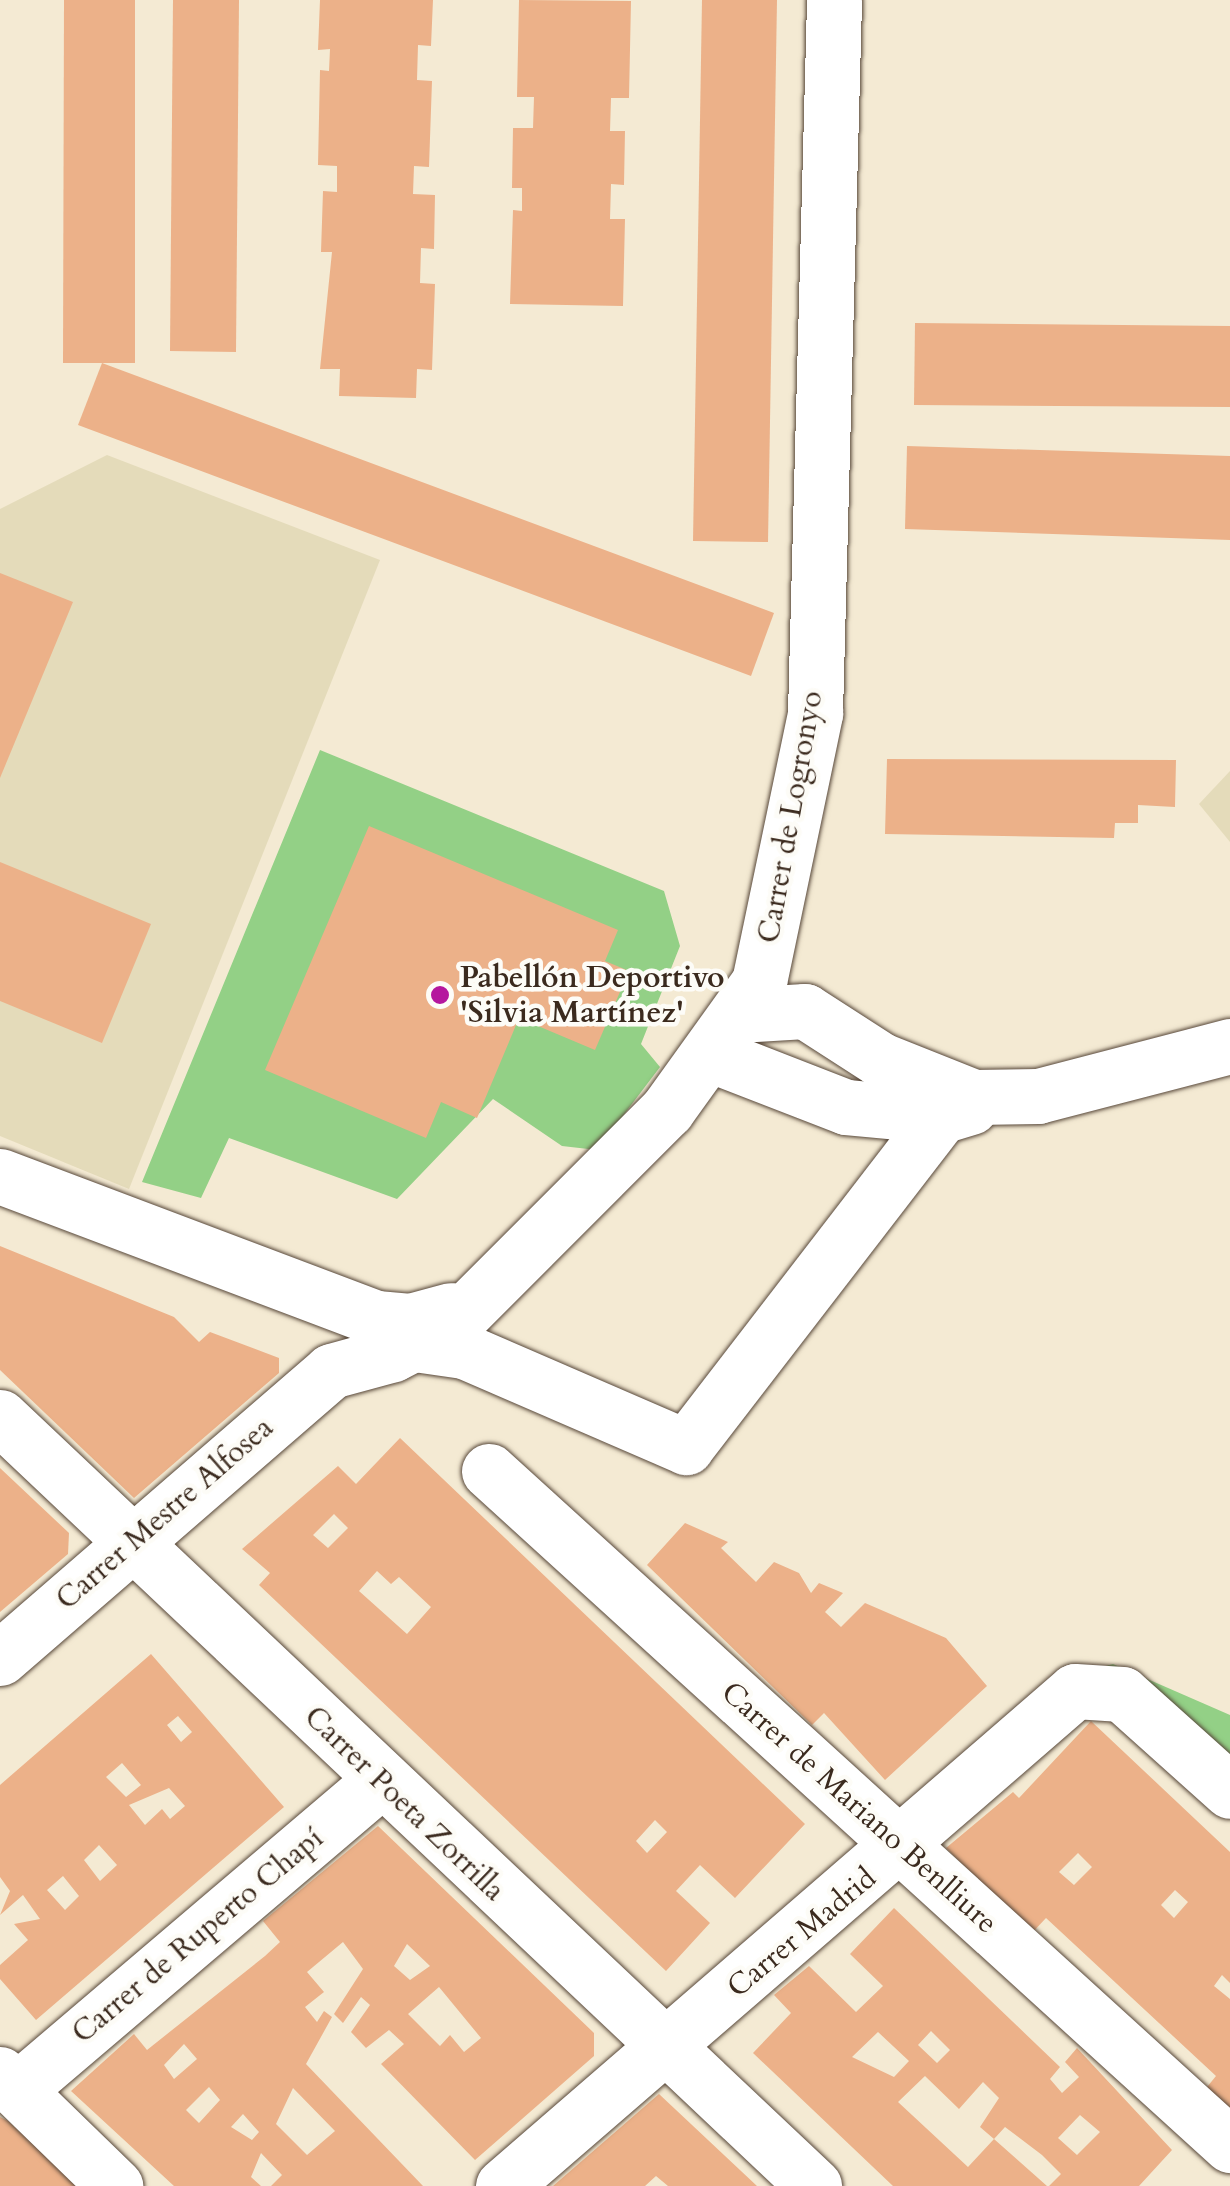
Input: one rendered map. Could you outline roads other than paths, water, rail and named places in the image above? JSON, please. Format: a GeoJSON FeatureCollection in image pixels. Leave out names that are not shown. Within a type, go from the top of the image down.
{"type":"FeatureCollection","features":[{"type":"Feature","properties":{"kind":"street","name":"Carrer de Logronyo"},"geometry":{"type":"LineString","coordinates":[[331,1371],[415,1344],[468,1304],[606,1176],[725,1035],[774,932],[814,712],[834,0]]}},
{"type":"Feature","properties":{"kind":"street"},"geometry":{"type":"LineString","coordinates":[[774,932],[780,969],[805,1011],[957,1107]]}},
{"type":"Feature","properties":{"kind":"street"},"geometry":{"type":"LineString","coordinates":[[725,1035],[805,1011]]}},
{"type":"Feature","properties":{"kind":"street"},"geometry":{"type":"LineString","coordinates":[[725,1035],[846,1107],[957,1107],[1038,1096],[1230,1046]]}},
{"type":"Feature","properties":{"kind":"street"},"geometry":{"type":"LineString","coordinates":[[415,1344],[464,1351],[686,1447],[957,1107]]}},
{"type":"Feature","properties":{"kind":"street"},"geometry":{"type":"LineString","coordinates":[[0,1176],[302,1296],[410,1321],[468,1304]]}},
{"type":"Feature","properties":{"kind":"street"},"geometry":{"type":"LineString","coordinates":[[302,1296],[326,1331],[331,1371]]}},
{"type":"Feature","properties":{"kind":"street","name":"Carrer Mestre Alfosea"},"geometry":{"type":"LineString","coordinates":[[0,1658],[331,1371]]}},
{"type":"Feature","properties":{"kind":"street","name":"Carrer Poeta Zorrilla"},"geometry":{"type":"LineString","coordinates":[[0,1416],[378,1782],[814,2186]]}},
{"type":"Feature","properties":{"kind":"street","name":"Carrer de Mariano Benlliure"},"geometry":{"type":"LineString","coordinates":[[489,1471],[1230,2145]]}},
{"type":"Feature","properties":{"kind":"street","name":"Carrer Madrid"},"geometry":{"type":"LineString","coordinates":[[503,2186],[662,2048],[904,1848],[1066,1698],[1102,1686],[1132,1700],[1230,1791]]}},
{"type":"Feature","properties":{"kind":"street","name":"Carrer de Ruperto Chapí"},"geometry":{"type":"LineString","coordinates":[[8,2082],[378,1782]]}},
{"type":"Feature","properties":{"kind":"street"},"geometry":{"type":"LineString","coordinates":[[8,2082],[114,2186]]}},
{"type":"Feature","properties":{"kind":"place","name":"Pabellón Deportivo 'Silvia Martínez'"},"geometry":{"type":"Point","coordinates":[440,995]}}]}
